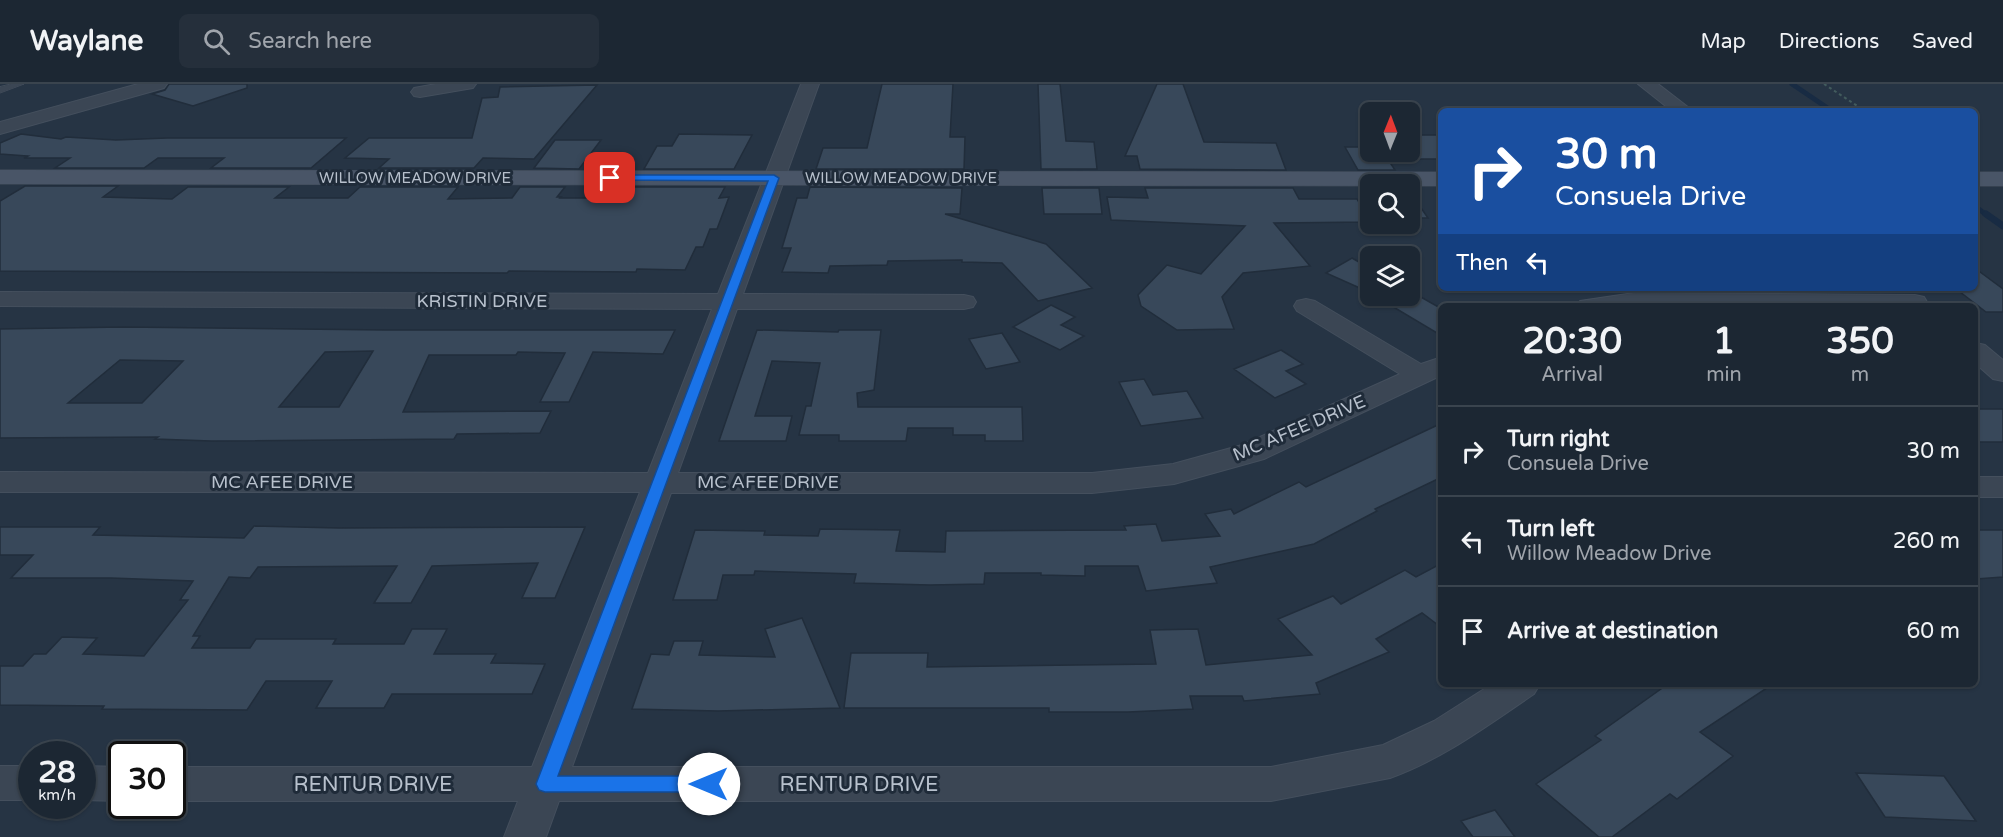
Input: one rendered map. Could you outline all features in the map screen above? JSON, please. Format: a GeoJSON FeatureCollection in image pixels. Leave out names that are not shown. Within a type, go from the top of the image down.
{"type":"FeatureCollection","features":[{"type":"Feature","properties":{"kind":"street"},"geometry":{"type":"LineString","coordinates":[[0,128],[158,84]]}},
{"type":"Feature","properties":{"kind":"street"},"geometry":{"type":"LineString","coordinates":[[420,92],[467,84]]}},
{"type":"Feature","properties":{"kind":"street"},"geometry":{"type":"LineString","coordinates":[[525,837],[810,84]]}},
{"type":"Feature","properties":{"kind":"street"},"geometry":{"type":"LineString","coordinates":[[1647,84],[1680,108]]}},
{"type":"Feature","properties":{"kind":"street","name":"WILLOW MEADOW DRIVE"},"geometry":{"type":"LineString","coordinates":[[0,177],[1438,179]]}},
{"type":"Feature","properties":{"kind":"street"},"geometry":{"type":"LineString","coordinates":[[1978,179],[2003,179]]}},
{"type":"Feature","properties":{"kind":"street","name":"KRISTIN DRIVE"},"geometry":{"type":"LineString","coordinates":[[0,299],[964,302]]}},
{"type":"Feature","properties":{"kind":"street"},"geometry":{"type":"LineString","coordinates":[[1612,303],[1634,300],[1911,299]]}},
{"type":"Feature","properties":{"kind":"street"},"geometry":{"type":"LineString","coordinates":[[1306,306],[1431,370]]}},
{"type":"Feature","properties":{"kind":"street"},"geometry":{"type":"LineString","coordinates":[[1978,353],[2003,374]]}},
{"type":"Feature","properties":{"kind":"street","name":"MC AFEE DRIVE"},"geometry":{"type":"LineString","coordinates":[[0,482],[1092,483],[1174,474],[1252,452],[1431,370]]}},
{"type":"Feature","properties":{"kind":"street"},"geometry":{"type":"LineString","coordinates":[[1978,486],[2003,487]]}},
{"type":"Feature","properties":{"kind":"street","name":"RENTUR DRIVE"},"geometry":{"type":"LineString","coordinates":[[186,784],[1270,784],[1390,761],[1448,732],[1516,687]]}},
{"type":"Feature","properties":{"kind":"street"},"geometry":{"type":"LineString","coordinates":[[0,783],[18,783]]}},
{"type":"Feature","properties":{"kind":"lane"},"geometry":{"type":"LineString","coordinates":[[0,90],[20,84]]}},
{"type":"Feature","properties":{"kind":"path"},"geometry":{"type":"LineString","coordinates":[[1824,84],[1860,108]]}},
{"type":"Feature","properties":{"kind":"building"},"geometry":{"type":"Polygon","coordinates":[[[169,84],[247,84],[247,88],[193,106],[152,94],[165,90],[169,84]]]}},
{"type":"Feature","properties":{"kind":"building"},"geometry":{"type":"Polygon","coordinates":[[[882,84],[953,84],[950,137],[965,137],[964,169],[816,169],[823,148],[867,148],[882,84]]]}},
{"type":"Feature","properties":{"kind":"building"},"geometry":{"type":"Polygon","coordinates":[[[1038,84],[1060,84],[1066,141],[1094,142],[1097,169],[1041,169],[1038,84]]]}},
{"type":"Feature","properties":{"kind":"building"},"geometry":{"type":"Polygon","coordinates":[[[1157,84],[1183,84],[1204,142],[1276,143],[1286,170],[1140,169],[1137,156],[1125,156],[1157,84]]]}},
{"type":"Feature","properties":{"kind":"building"},"geometry":{"type":"Polygon","coordinates":[[[597,85],[534,159],[483,158],[474,168],[379,168],[389,159],[345,158],[369,138],[472,138],[482,98],[498,97],[500,87],[597,85]]]}},
{"type":"Feature","properties":{"kind":"building"},"geometry":{"type":"Polygon","coordinates":[[[21,134],[61,139],[66,137],[116,140],[346,138],[311,168],[211,168],[224,158],[158,158],[144,168],[55,168],[70,158],[24,158],[28,156],[0,154],[0,143],[21,134]]]}},
{"type":"Feature","properties":{"kind":"building"},"geometry":{"type":"Polygon","coordinates":[[[679,134],[752,135],[734,169],[644,169],[657,146],[672,146],[679,134]]]}},
{"type":"Feature","properties":{"kind":"building"},"geometry":{"type":"Polygon","coordinates":[[[1420,135],[1438,135],[1438,159],[1420,159],[1420,135]]]}},
{"type":"Feature","properties":{"kind":"building"},"geometry":{"type":"Polygon","coordinates":[[[555,140],[601,140],[579,169],[534,168],[555,140]]]}},
{"type":"Feature","properties":{"kind":"building"},"geometry":{"type":"Polygon","coordinates":[[[1345,147],[1360,147],[1360,162],[1390,162],[1395,170],[1358,170],[1345,147]]]}},
{"type":"Feature","properties":{"kind":"building"},"geometry":{"type":"Polygon","coordinates":[[[25,186],[118,186],[103,197],[172,199],[188,187],[289,187],[275,198],[348,198],[360,187],[458,187],[448,199],[512,198],[520,187],[565,187],[557,197],[560,198],[626,198],[633,187],[725,187],[719,198],[729,197],[717,229],[710,229],[703,247],[696,247],[685,270],[509,271],[507,273],[0,271],[0,201],[25,186]]]}},
{"type":"Feature","properties":{"kind":"building"},"geometry":{"type":"Polygon","coordinates":[[[810,187],[962,188],[960,214],[945,214],[1046,244],[1092,288],[1038,301],[1002,263],[962,262],[962,260],[888,261],[887,265],[830,266],[828,273],[782,272],[791,248],[782,248],[797,198],[807,198],[810,187]]]}},
{"type":"Feature","properties":{"kind":"building"},"geometry":{"type":"Polygon","coordinates":[[[1042,188],[1099,188],[1102,214],[1044,214],[1042,188]]]}},
{"type":"Feature","properties":{"kind":"building"},"geometry":{"type":"Polygon","coordinates":[[[1145,188],[1293,188],[1299,199],[1357,199],[1360,204],[1360,222],[1274,223],[1310,266],[1243,273],[1222,297],[1234,329],[1177,330],[1141,306],[1138,295],[1167,265],[1201,274],[1245,226],[1111,220],[1107,197],[1148,198],[1145,188]]]}},
{"type":"Feature","properties":{"kind":"building"},"geometry":{"type":"Polygon","coordinates":[[[1420,206],[1428,218],[1420,218],[1420,206]]]}},
{"type":"Feature","properties":{"kind":"building"},"geometry":{"type":"Polygon","coordinates":[[[1352,258],[1360,263],[1360,288],[1326,273],[1352,258]]]}},
{"type":"Feature","properties":{"kind":"building"},"geometry":{"type":"Polygon","coordinates":[[[1978,270],[2003,289],[2003,312],[1986,312],[1978,306],[1978,303],[1974,303],[1959,291],[1978,291],[1978,270]]]}},
{"type":"Feature","properties":{"kind":"building"},"geometry":{"type":"Polygon","coordinates":[[[1420,297],[1438,307],[1438,334],[1392,306],[1420,306],[1420,297]]]}},
{"type":"Feature","properties":{"kind":"building"},"geometry":{"type":"Polygon","coordinates":[[[1051,305],[1075,317],[1061,325],[1084,336],[1060,350],[1013,327],[1051,305]]]}},
{"type":"Feature","properties":{"kind":"building"},"geometry":{"type":"Polygon","coordinates":[[[123,327],[675,330],[663,354],[593,352],[569,402],[540,402],[565,353],[429,355],[403,412],[551,411],[540,433],[457,434],[454,439],[211,441],[155,439],[158,437],[0,438],[0,329],[123,327]],[[373,351],[325,352],[279,407],[339,407],[373,351]],[[120,360],[68,403],[142,403],[183,361],[120,360]]]}},
{"type":"Feature","properties":{"kind":"building"},"geometry":{"type":"Polygon","coordinates":[[[757,330],[838,332],[839,330],[881,330],[874,390],[857,393],[858,407],[1022,407],[1023,441],[985,441],[985,435],[953,435],[953,428],[908,428],[906,441],[839,441],[839,435],[799,435],[806,406],[811,406],[820,363],[772,361],[755,416],[792,416],[786,441],[719,441],[757,330]]]}},
{"type":"Feature","properties":{"kind":"building"},"geometry":{"type":"Polygon","coordinates":[[[1002,333],[1020,362],[986,369],[969,339],[1002,333]]]}},
{"type":"Feature","properties":{"kind":"building"},"geometry":{"type":"Polygon","coordinates":[[[1281,350],[1303,364],[1286,371],[1306,384],[1275,398],[1234,369],[1281,350]]]}},
{"type":"Feature","properties":{"kind":"building"},"geometry":{"type":"Polygon","coordinates":[[[1144,379],[1153,395],[1187,391],[1203,418],[1141,426],[1119,382],[1144,379]]]}},
{"type":"Feature","properties":{"kind":"building"},"geometry":{"type":"Polygon","coordinates":[[[1978,409],[2003,409],[2003,442],[1978,442],[1978,409]]]}},
{"type":"Feature","properties":{"kind":"building"},"geometry":{"type":"Polygon","coordinates":[[[1438,425],[1438,479],[1375,509],[1377,511],[1314,544],[1210,567],[1217,583],[1146,591],[1138,566],[1085,566],[1085,576],[985,573],[984,584],[930,585],[854,583],[856,574],[755,571],[754,575],[723,575],[717,600],[673,600],[695,530],[765,531],[764,535],[818,536],[820,529],[900,530],[896,551],[945,552],[946,531],[1126,530],[1124,526],[1156,524],[1162,541],[1220,536],[1205,514],[1231,509],[1234,514],[1299,482],[1306,487],[1438,425]]]}},
{"type":"Feature","properties":{"kind":"building"},"geometry":{"type":"Polygon","coordinates":[[[254,526],[585,527],[555,598],[522,598],[538,563],[432,566],[411,603],[374,603],[397,566],[258,567],[250,578],[229,577],[193,636],[200,636],[192,648],[250,648],[256,639],[336,639],[333,644],[404,644],[412,629],[447,629],[434,654],[496,654],[491,663],[545,664],[532,694],[392,694],[384,708],[316,708],[332,681],[266,681],[247,710],[102,709],[104,706],[0,705],[0,666],[23,666],[34,654],[46,654],[62,637],[97,638],[83,654],[144,656],[188,600],[180,600],[193,581],[11,578],[33,555],[0,555],[0,527],[100,527],[93,535],[244,538],[254,526]]]}},
{"type":"Feature","properties":{"kind":"building"},"geometry":{"type":"Polygon","coordinates":[[[1978,530],[2003,530],[2003,577],[1978,579],[1978,530]]]}},
{"type":"Feature","properties":{"kind":"building"},"geometry":{"type":"Polygon","coordinates":[[[1438,565],[1438,625],[1422,613],[1376,639],[1389,652],[1316,683],[1320,694],[1244,701],[1242,696],[1190,696],[1193,709],[1128,712],[1049,712],[1049,708],[844,708],[851,653],[928,653],[927,667],[1156,664],[1150,630],[1198,629],[1206,665],[1312,655],[1278,619],[1333,596],[1341,604],[1405,570],[1416,577],[1438,565]]]}},
{"type":"Feature","properties":{"kind":"building"},"geometry":{"type":"Polygon","coordinates":[[[802,618],[840,708],[718,711],[632,709],[651,654],[669,655],[674,641],[703,641],[699,655],[775,657],[765,629],[802,618]]]}},
{"type":"Feature","properties":{"kind":"building"},"geometry":{"type":"Polygon","coordinates":[[[1664,687],[1768,687],[1700,732],[1733,756],[1677,799],[1670,794],[1612,837],[1599,837],[1536,784],[1601,740],[1595,736],[1664,687]]]}},
{"type":"Feature","properties":{"kind":"building"},"geometry":{"type":"Polygon","coordinates":[[[1856,773],[1944,776],[1976,821],[1885,817],[1856,773]]]}},
{"type":"Feature","properties":{"kind":"building"},"geometry":{"type":"Polygon","coordinates":[[[1495,810],[1515,837],[1473,837],[1461,821],[1495,810]]]}},
{"type":"Feature","properties":{"kind":"waterway"},"geometry":{"type":"LineString","coordinates":[[1792,84],[1828,108]]}},
{"type":"Feature","properties":{"kind":"waterway"},"geometry":{"type":"LineString","coordinates":[[1978,208],[1988,216]]}},
{"type":"Feature","properties":{"kind":"waterway"},"geometry":{"type":"LineString","coordinates":[[1986,214],[2003,226]]}},
{"type":"Feature","properties":{"kind":"route"},"geometry":{"type":"LineString","coordinates":[[610,178],[774,178],[545,784],[709,784]]}}]}
